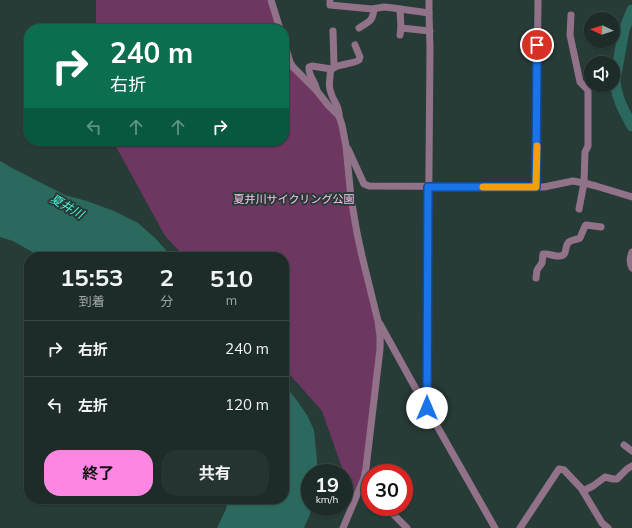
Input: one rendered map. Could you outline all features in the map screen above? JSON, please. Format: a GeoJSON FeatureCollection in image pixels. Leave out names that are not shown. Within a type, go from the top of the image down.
{"type":"FeatureCollection","features":[{"type":"Feature","properties":{"kind":"street"},"geometry":{"type":"LineString","coordinates":[[271,0],[278,24]]}},
{"type":"Feature","properties":{"kind":"street"},"geometry":{"type":"LineString","coordinates":[[330,0],[330,5],[374,9],[384,7],[429,13]]}},
{"type":"Feature","properties":{"kind":"street"},"geometry":{"type":"LineString","coordinates":[[427,408],[430,48],[429,0]]}},
{"type":"Feature","properties":{"kind":"street"},"geometry":{"type":"LineString","coordinates":[[536,187],[538,0]]}},
{"type":"Feature","properties":{"kind":"street"},"geometry":{"type":"LineString","coordinates":[[359,28],[371,20],[374,9]]}},
{"type":"Feature","properties":{"kind":"street"},"geometry":{"type":"LineString","coordinates":[[400,9],[400,32],[430,30]]}},
{"type":"Feature","properties":{"kind":"street"},"geometry":{"type":"LineString","coordinates":[[571,15],[570,35],[580,82],[588,90],[588,146],[585,152],[584,182],[579,209]]}},
{"type":"Feature","properties":{"kind":"street"},"geometry":{"type":"LineString","coordinates":[[333,32],[334,65],[329,84],[330,91],[338,107],[344,134],[351,198],[357,233],[378,321],[380,336],[380,348],[367,464]]}},
{"type":"Feature","properties":{"kind":"street"},"geometry":{"type":"LineString","coordinates":[[317,91],[316,85],[309,72],[309,66],[332,69],[355,62],[359,60],[360,57],[355,45]]}},
{"type":"Feature","properties":{"kind":"street"},"geometry":{"type":"LineString","coordinates":[[289,59],[293,67],[339,116]]}},
{"type":"Feature","properties":{"kind":"street"},"geometry":{"type":"LineString","coordinates":[[346,146],[364,184],[366,185],[428,187],[544,187],[573,181],[584,182],[632,198]]}},
{"type":"Feature","properties":{"kind":"street"},"geometry":{"type":"LineString","coordinates":[[536,278],[537,270],[542,263],[543,254],[548,253],[559,256],[563,255],[570,241],[580,238],[585,226],[583,224],[601,227]]}},
{"type":"Feature","properties":{"kind":"street"},"geometry":{"type":"LineString","coordinates":[[632,252],[630,264],[632,268]]}},
{"type":"Feature","properties":{"kind":"street"},"geometry":{"type":"LineString","coordinates":[[378,321],[495,528]]}},
{"type":"Feature","properties":{"kind":"street"},"geometry":{"type":"LineString","coordinates":[[624,446],[632,451]]}},
{"type":"Feature","properties":{"kind":"street"},"geometry":{"type":"LineString","coordinates":[[583,491],[593,486],[605,476],[617,479],[632,466]]}},
{"type":"Feature","properties":{"kind":"street"},"geometry":{"type":"LineString","coordinates":[[520,528],[559,469],[564,470],[583,491],[602,523],[608,528]]}},
{"type":"Feature","properties":{"kind":"street"},"geometry":{"type":"LineString","coordinates":[[343,528],[361,485]]}},
{"type":"Feature","properties":{"kind":"street"},"geometry":{"type":"LineString","coordinates":[[395,516],[407,528]]}},
{"type":"Feature","properties":{"kind":"green space"},"geometry":{"type":"Polygon","coordinates":[[[96,0],[270,0],[277,24],[96,24],[96,0]]]}},
{"type":"Feature","properties":{"kind":"green space","name":"夏井川サイクリング公園"},"geometry":{"type":"Polygon","coordinates":[[[289,59],[290,62],[339,113],[358,231],[385,335],[369,460],[368,464],[361,464],[361,482],[354,502],[353,464],[341,464],[322,411],[289,374],[289,252],[180,252],[165,236],[116,146],[289,146],[289,59]]]}},
{"type":"Feature","properties":{"kind":"water","name":"夏井川"},"geometry":{"type":"Polygon","coordinates":[[[0,161],[65,195],[114,211],[138,223],[168,252],[32,252],[13,241],[0,237],[0,161]]]}},
{"type":"Feature","properties":{"kind":"water"},"geometry":{"type":"Polygon","coordinates":[[[289,390],[307,415],[314,430],[317,464],[301,464],[301,516],[309,516],[304,528],[217,528],[227,504],[289,504],[289,390]]]}},
{"type":"Feature","properties":{"kind":"waterway"},"geometry":{"type":"LineString","coordinates":[[632,10],[624,30],[615,80],[623,109],[632,126]]}},
{"type":"Feature","properties":{"kind":"slow traffic"},"geometry":{"type":"LineString","coordinates":[[483,187],[536,187],[537,146]]}},
{"type":"Feature","properties":{"kind":"route"},"geometry":{"type":"LineString","coordinates":[[427,408],[428,187],[536,187],[537,45]]}}]}
